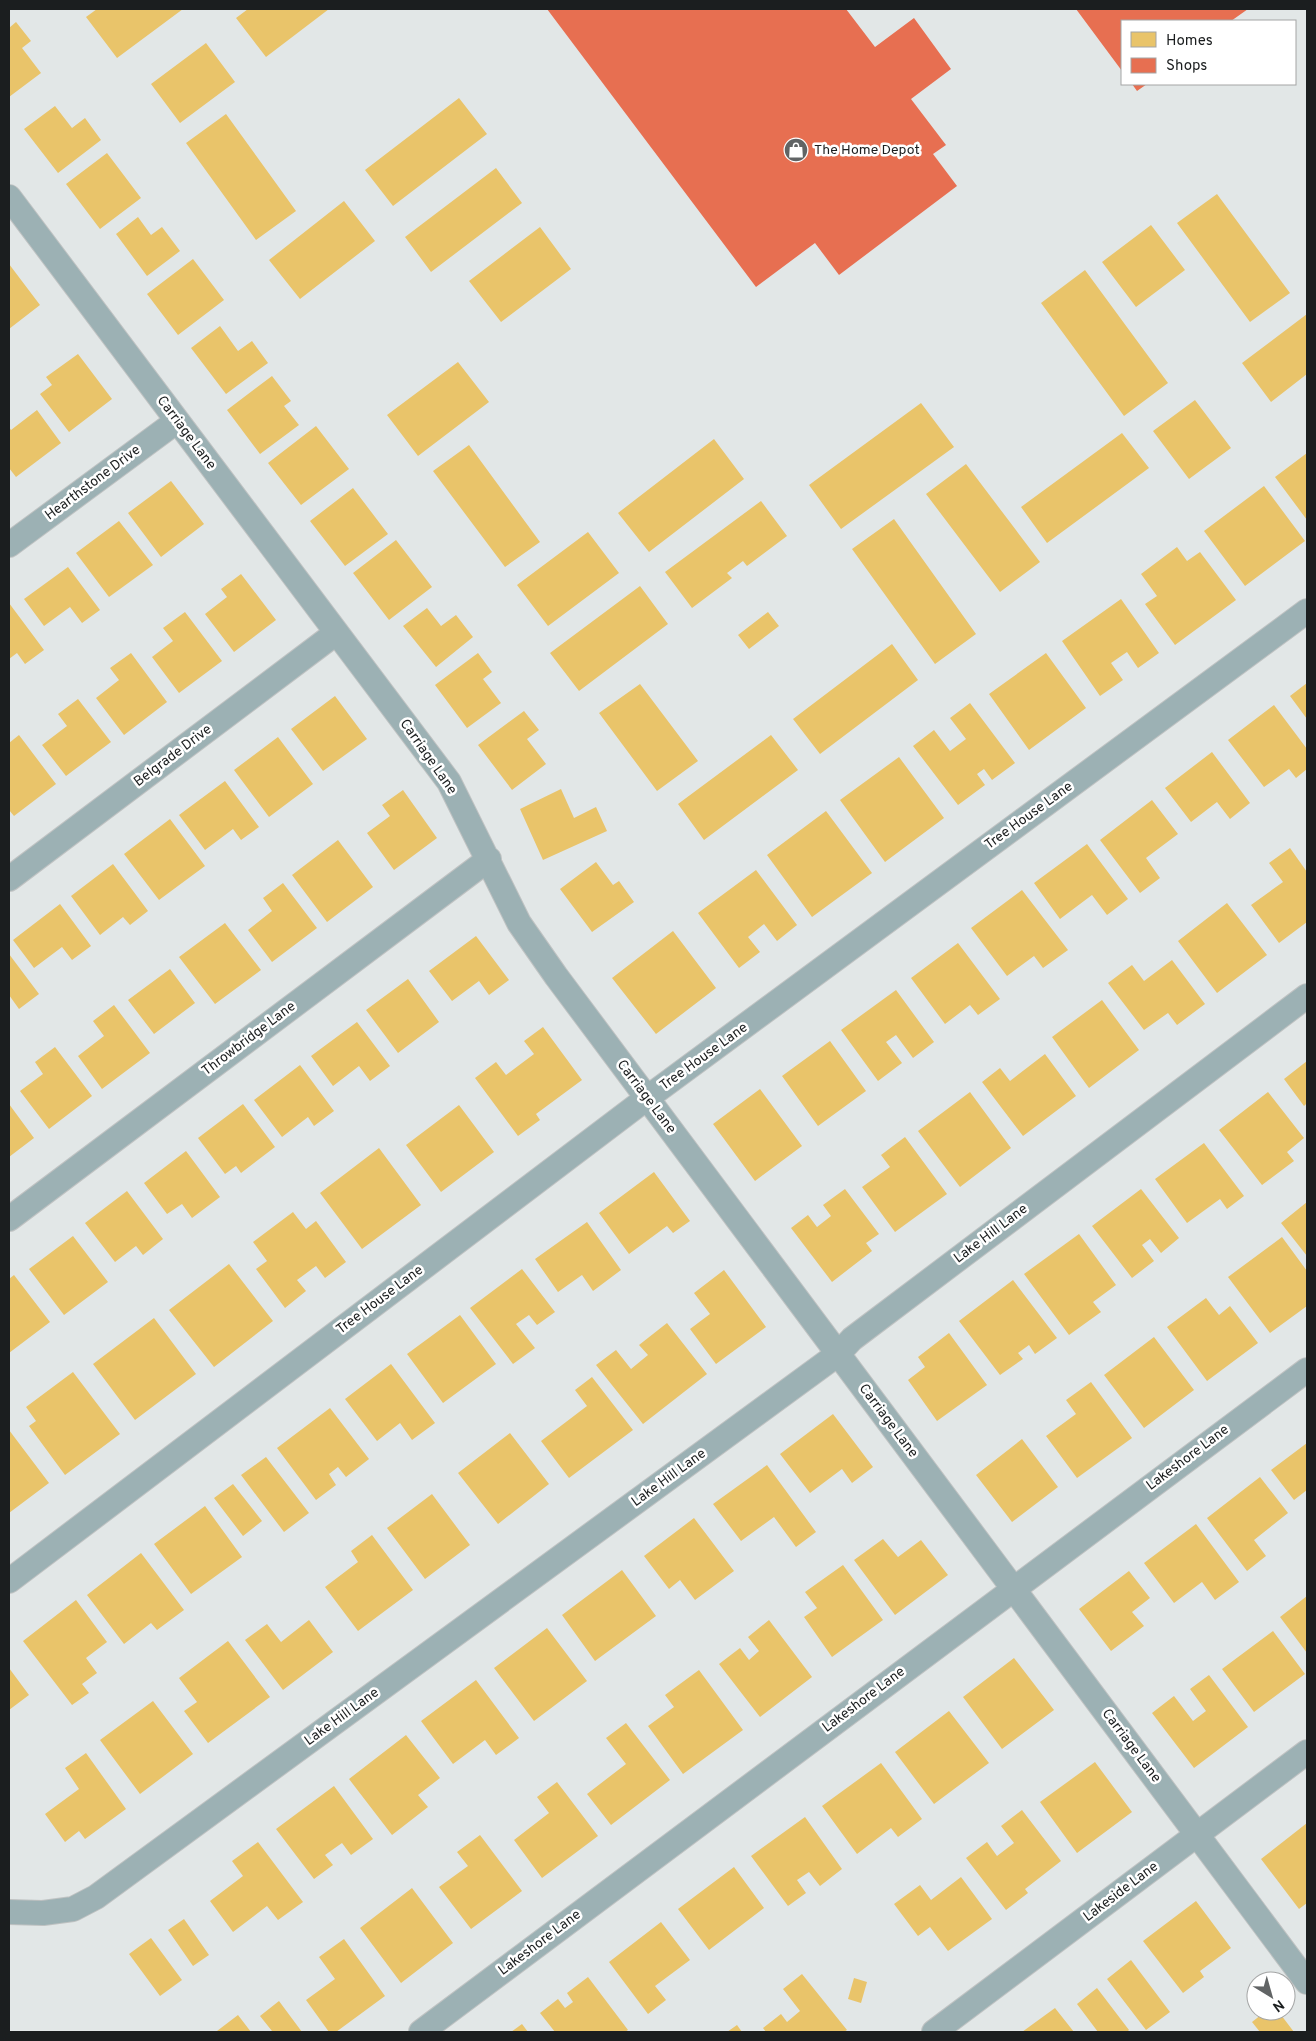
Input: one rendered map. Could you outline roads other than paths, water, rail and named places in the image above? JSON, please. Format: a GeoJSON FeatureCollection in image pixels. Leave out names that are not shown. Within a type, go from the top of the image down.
{"type":"FeatureCollection","features":[{"type":"Feature","properties":{"kind":"street","name":"Carriage Lane"},"geometry":{"type":"LineString","coordinates":[[10,201],[449,782],[519,923],[556,976],[1307,1982]]}},
{"type":"Feature","properties":{"kind":"street","name":"Hearthstone Drive"},"geometry":{"type":"LineString","coordinates":[[9,545],[177,421]]}},
{"type":"Feature","properties":{"kind":"street","name":"Tree House Lane"},"geometry":{"type":"LineString","coordinates":[[9,1581],[647,1098],[1307,611]]}},
{"type":"Feature","properties":{"kind":"street","name":"Belgrade Drive"},"geometry":{"type":"LineString","coordinates":[[9,879],[336,633]]}},
{"type":"Feature","properties":{"kind":"street","name":"Throwbridge Lane"},"geometry":{"type":"LineString","coordinates":[[9,1219],[488,859]]}},
{"type":"Feature","properties":{"kind":"street","name":"Lake Hill Lane"},"geometry":{"type":"LineString","coordinates":[[9,1912],[43,1913],[73,1909],[96,1897],[838,1354],[852,1339],[1307,996]]}},
{"type":"Feature","properties":{"kind":"street","name":"Lakeshore Lane"},"geometry":{"type":"LineString","coordinates":[[421,2032],[1307,1370]]}},
{"type":"Feature","properties":{"kind":"street","name":"Lakeside Lane"},"geometry":{"type":"LineString","coordinates":[[934,2032],[1307,1752]]}},
{"type":"Feature","properties":{"kind":"place","name":"The Home Depot"},"geometry":{"type":"Point","coordinates":[796,150]}}]}
